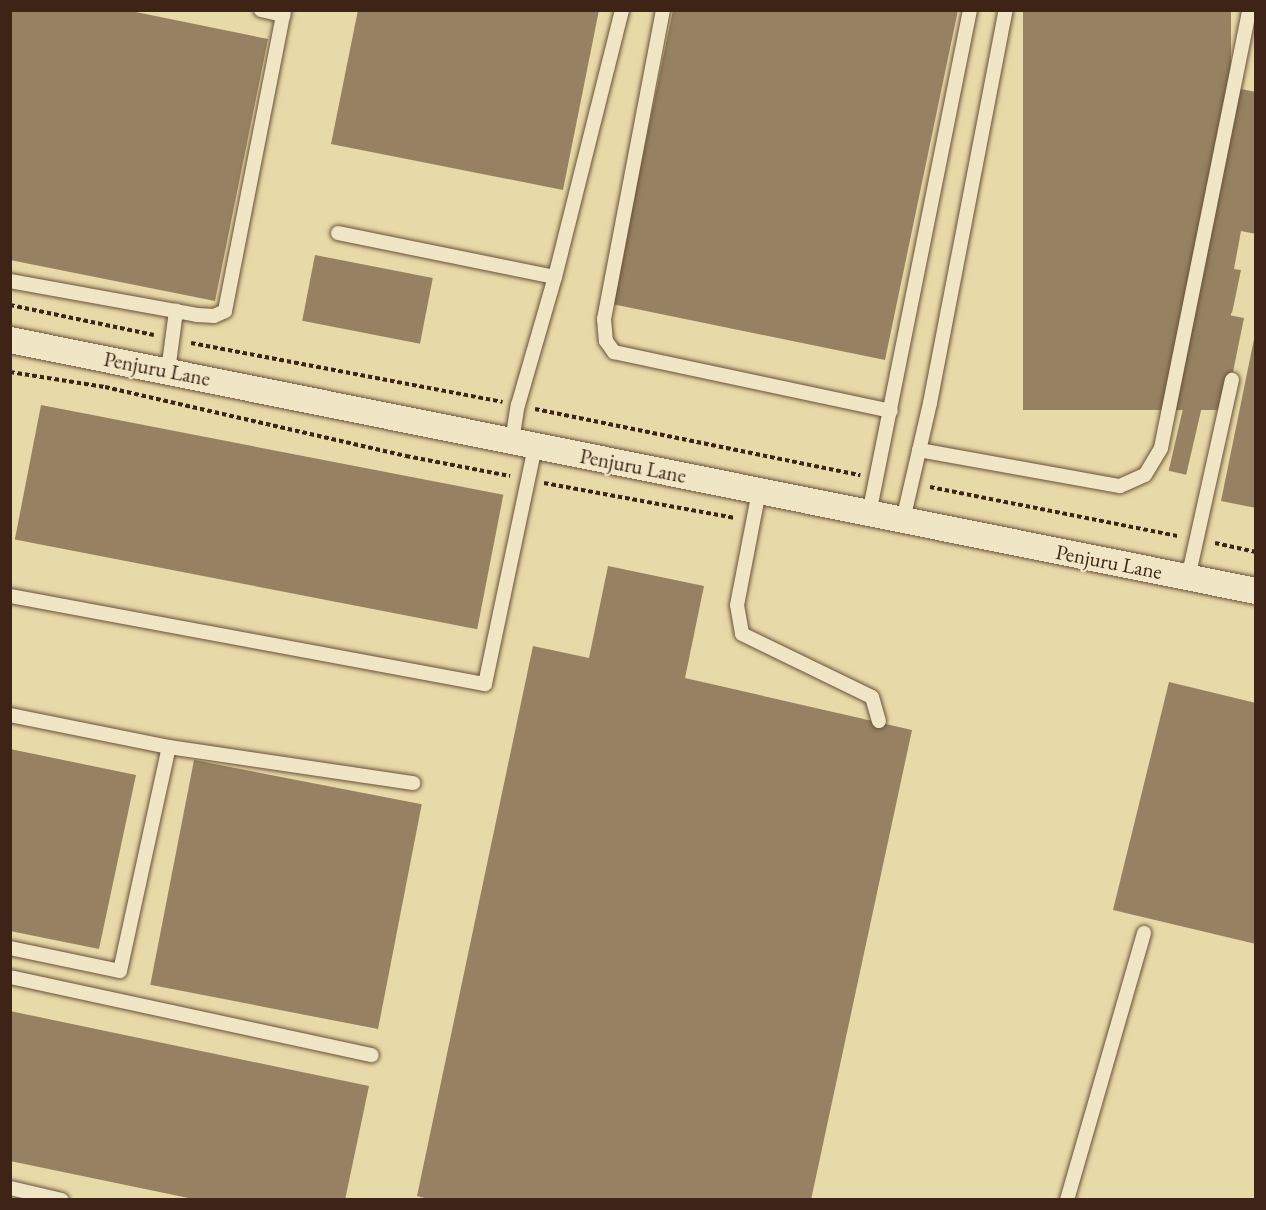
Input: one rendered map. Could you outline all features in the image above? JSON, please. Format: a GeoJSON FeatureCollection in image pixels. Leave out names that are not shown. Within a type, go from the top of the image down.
{"type":"FeatureCollection","features":[{"type":"Feature","properties":{"kind":"street","name":"Penjuru Lane"},"geometry":{"type":"LineString","coordinates":[[10,340],[1256,591]]}},
{"type":"Feature","properties":{"kind":"lane"},"geometry":{"type":"LineString","coordinates":[[10,281],[176,311],[214,316],[225,311],[284,13],[261,10]]}},
{"type":"Feature","properties":{"kind":"lane"},"geometry":{"type":"LineString","coordinates":[[10,596],[485,684],[528,479],[518,405],[555,277],[622,10]]}},
{"type":"Feature","properties":{"kind":"lane"},"geometry":{"type":"LineString","coordinates":[[663,10],[604,319],[606,341],[614,351],[891,411]]}},
{"type":"Feature","properties":{"kind":"lane"},"geometry":{"type":"LineString","coordinates":[[869,514],[970,10]]}},
{"type":"Feature","properties":{"kind":"lane"},"geometry":{"type":"LineString","coordinates":[[903,520],[919,450],[1006,10]]}},
{"type":"Feature","properties":{"kind":"lane"},"geometry":{"type":"LineString","coordinates":[[919,450],[1120,486],[1145,475],[1161,448],[1249,10]]}},
{"type":"Feature","properties":{"kind":"lane"},"geometry":{"type":"LineString","coordinates":[[338,233],[555,277]]}},
{"type":"Feature","properties":{"kind":"lane"},"geometry":{"type":"LineString","coordinates":[[168,371],[176,311]]}},
{"type":"Feature","properties":{"kind":"lane"},"geometry":{"type":"LineString","coordinates":[[1188,578],[1232,380]]}},
{"type":"Feature","properties":{"kind":"lane"},"geometry":{"type":"LineString","coordinates":[[759,491],[737,605],[742,634],[872,697],[879,721]]}},
{"type":"Feature","properties":{"kind":"lane"},"geometry":{"type":"LineString","coordinates":[[10,715],[169,747],[413,783]]}},
{"type":"Feature","properties":{"kind":"lane"},"geometry":{"type":"LineString","coordinates":[[10,948],[120,971],[169,747]]}},
{"type":"Feature","properties":{"kind":"lane"},"geometry":{"type":"LineString","coordinates":[[1067,1200],[1144,933]]}},
{"type":"Feature","properties":{"kind":"lane"},"geometry":{"type":"LineString","coordinates":[[10,977],[372,1055]]}},
{"type":"Feature","properties":{"kind":"lane"},"geometry":{"type":"LineString","coordinates":[[10,1188],[62,1200]]}},
{"type":"Feature","properties":{"kind":"path"},"geometry":{"type":"LineString","coordinates":[[10,305],[877,478]]}},
{"type":"Feature","properties":{"kind":"path"},"geometry":{"type":"LineString","coordinates":[[10,372],[105,387],[395,454],[753,522]]}},
{"type":"Feature","properties":{"kind":"path"},"geometry":{"type":"LineString","coordinates":[[912,484],[1256,552]]}},
{"type":"Feature","properties":{"kind":"building"},"geometry":{"type":"Polygon","coordinates":[[[10,10],[126,10],[268,39],[215,301],[10,260],[10,10]]]}},
{"type":"Feature","properties":{"kind":"building"},"geometry":{"type":"Polygon","coordinates":[[[358,10],[599,10],[563,190],[331,144],[358,10]]]}},
{"type":"Feature","properties":{"kind":"building"},"geometry":{"type":"Polygon","coordinates":[[[673,10],[958,10],[885,360],[612,304],[673,10]]]}},
{"type":"Feature","properties":{"kind":"building"},"geometry":{"type":"Polygon","coordinates":[[[1023,10],[1231,10],[1231,410],[1023,410],[1023,10]]]}},
{"type":"Feature","properties":{"kind":"building"},"geometry":{"type":"Polygon","coordinates":[[[1236,88],[1256,92],[1256,234],[1241,231],[1234,269],[1241,270],[1232,313],[1203,307],[1211,267],[1200,265],[1236,88]]]}},
{"type":"Feature","properties":{"kind":"building"},"geometry":{"type":"Polygon","coordinates":[[[315,255],[433,278],[420,344],[302,321],[315,255]]]}},
{"type":"Feature","properties":{"kind":"building"},"geometry":{"type":"Polygon","coordinates":[[[1218,313],[1244,318],[1233,372],[1200,366],[1204,347],[1211,348],[1218,313]]]}},
{"type":"Feature","properties":{"kind":"building"},"geometry":{"type":"Polygon","coordinates":[[[1254,339],[1256,339],[1256,508],[1221,501],[1254,339]]]}},
{"type":"Feature","properties":{"kind":"building"},"geometry":{"type":"Polygon","coordinates":[[[1188,387],[1206,391],[1186,475],[1169,471],[1188,387]]]}},
{"type":"Feature","properties":{"kind":"building"},"geometry":{"type":"Polygon","coordinates":[[[41,405],[503,495],[477,629],[15,539],[41,405]]]}},
{"type":"Feature","properties":{"kind":"building"},"geometry":{"type":"Polygon","coordinates":[[[608,566],[704,586],[685,678],[912,730],[811,1200],[433,1200],[417,1196],[533,646],[589,658],[608,566]]]}},
{"type":"Feature","properties":{"kind":"building"},"geometry":{"type":"Polygon","coordinates":[[[1169,682],[1256,703],[1256,944],[1113,910],[1169,682]]]}},
{"type":"Feature","properties":{"kind":"building"},"geometry":{"type":"Polygon","coordinates":[[[10,749],[136,775],[99,949],[10,931],[10,749]]]}},
{"type":"Feature","properties":{"kind":"building"},"geometry":{"type":"Polygon","coordinates":[[[194,760],[422,804],[378,1029],[150,985],[194,760]]]}},
{"type":"Feature","properties":{"kind":"building"},"geometry":{"type":"Polygon","coordinates":[[[10,1011],[369,1086],[345,1200],[198,1200],[10,1161],[10,1011]]]}}]}
